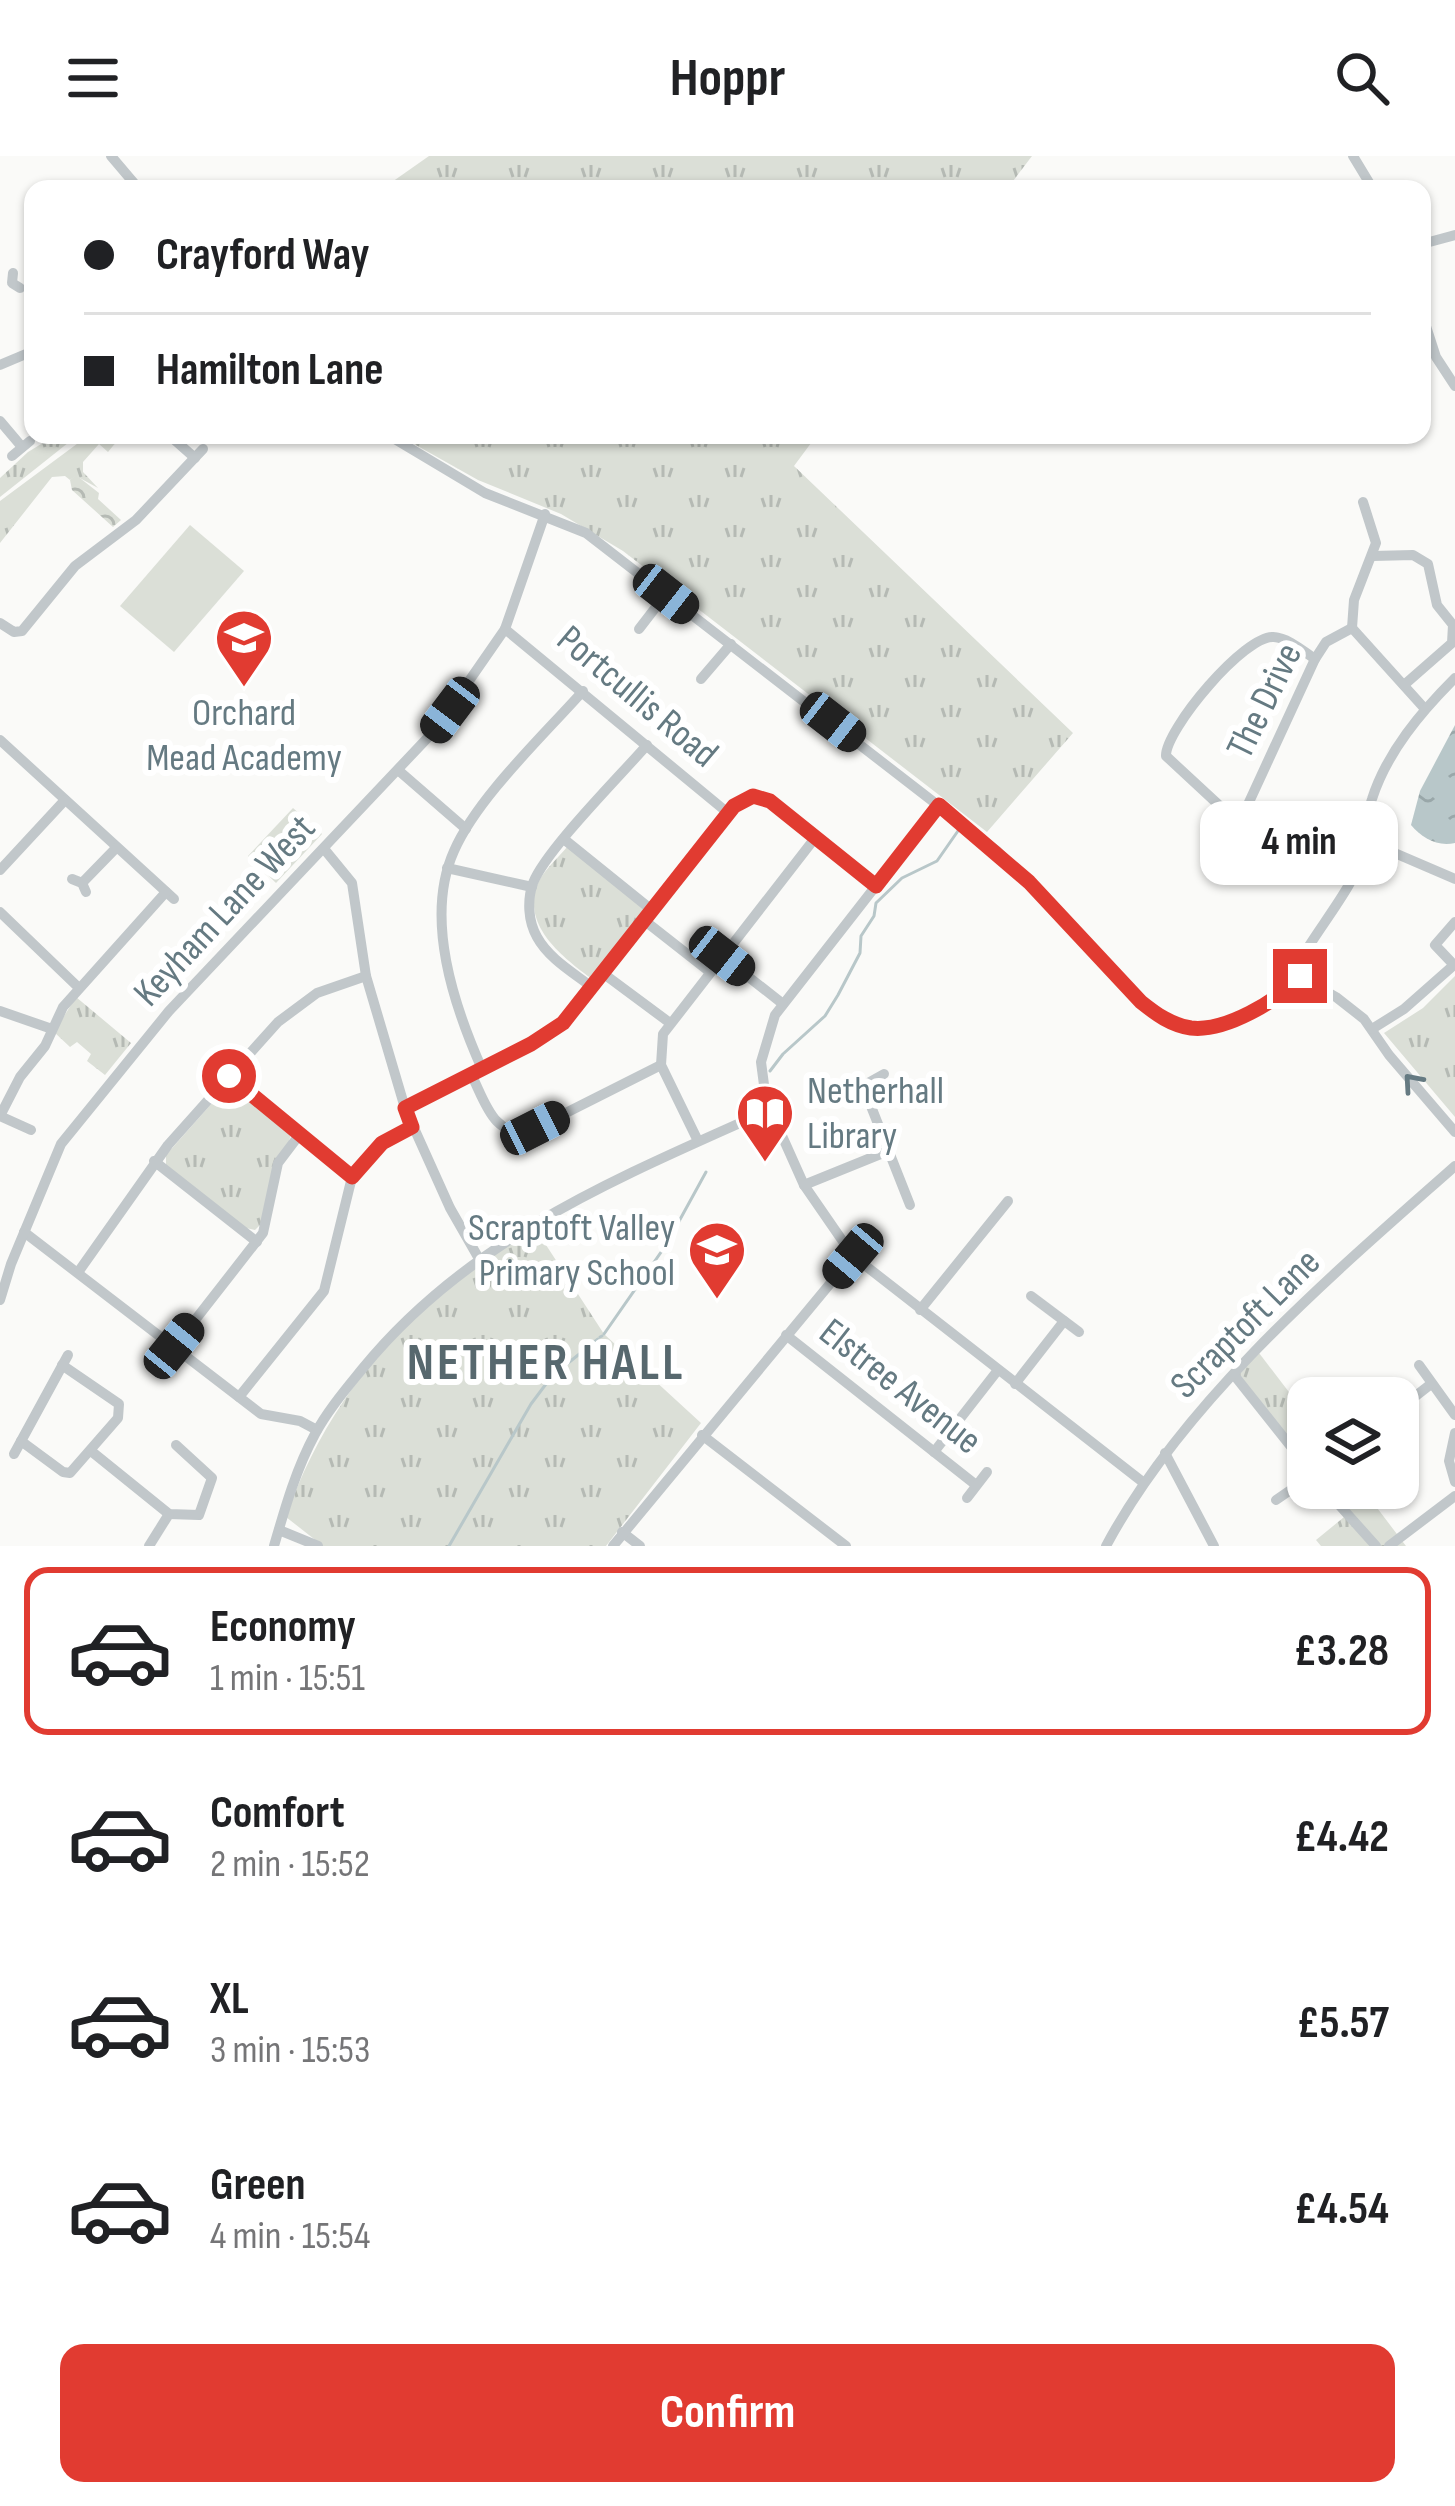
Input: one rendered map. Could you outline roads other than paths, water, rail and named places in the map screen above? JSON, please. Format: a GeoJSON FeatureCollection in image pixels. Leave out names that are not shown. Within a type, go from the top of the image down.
{"type":"FeatureCollection","features":[{"type":"Feature","properties":{"kind":"street"},"geometry":{"type":"LineString","coordinates":[[111,156],[132,180]]}},
{"type":"Feature","properties":{"kind":"street"},"geometry":{"type":"LineString","coordinates":[[0,290],[15,281]]}},
{"type":"Feature","properties":{"kind":"street"},"geometry":{"type":"LineString","coordinates":[[1431,342],[1455,386]]}},
{"type":"Feature","properties":{"kind":"street"},"geometry":{"type":"LineString","coordinates":[[0,421],[22,448]]}},
{"type":"Feature","properties":{"kind":"street"},"geometry":{"type":"LineString","coordinates":[[0,623],[14,632],[22,631],[75,566],[136,520],[199,453],[184,444]]}},
{"type":"Feature","properties":{"kind":"street"},"geometry":{"type":"LineString","coordinates":[[403,444],[485,493],[586,533],[998,851],[1141,1002],[1164,1019],[1192,1028],[1215,1026],[1270,1000],[1300,976]]}},
{"type":"Feature","properties":{"kind":"street"},"geometry":{"type":"LineString","coordinates":[[1363,502],[1376,543],[1354,600],[1352,628],[1425,709]]}},
{"type":"Feature","properties":{"kind":"street","name":"Keyham Lane West"},"geometry":{"type":"LineString","coordinates":[[0,1300],[61,1144],[169,1011],[445,717],[505,628],[545,514]]}},
{"type":"Feature","properties":{"kind":"street"},"geometry":{"type":"LineString","coordinates":[[1373,556],[1413,555],[1428,565],[1437,605],[1453,625],[1452,643],[1404,685]]}},
{"type":"Feature","properties":{"kind":"street"},"geometry":{"type":"LineString","coordinates":[[639,629],[666,594]]}},
{"type":"Feature","properties":{"kind":"street","name":"Portcullis Road"},"geometry":{"type":"LineString","coordinates":[[505,628],[728,813]]}},
{"type":"Feature","properties":{"kind":"street","name":"The Drive"},"geometry":{"type":"LineString","coordinates":[[1244,813],[1315,659],[1326,642],[1352,628]]}},
{"type":"Feature","properties":{"kind":"street"},"geometry":{"type":"LineString","coordinates":[[1315,659],[1274,637],[1254,640],[1166,743],[1166,756],[1221,807],[1244,813],[1340,818]]}},
{"type":"Feature","properties":{"kind":"street"},"geometry":{"type":"LineString","coordinates":[[701,680],[730,644]]}},
{"type":"Feature","properties":{"kind":"street"},"geometry":{"type":"LineString","coordinates":[[1300,976],[1298,964],[1369,842],[1372,798],[1391,760],[1425,709],[1455,678]]}},
{"type":"Feature","properties":{"kind":"street"},"geometry":{"type":"LineString","coordinates":[[583,691],[466,829],[447,868],[443,934],[477,1072],[495,1121],[518,1133],[535,1128],[661,1065]]}},
{"type":"Feature","properties":{"kind":"street"},"geometry":{"type":"LineString","coordinates":[[0,740],[170,895],[78,987],[45,1046],[10,1093],[0,1116],[22,1132]]}},
{"type":"Feature","properties":{"kind":"street"},"geometry":{"type":"LineString","coordinates":[[593,988],[537,937],[530,913],[532,887],[540,869],[646,745]]}},
{"type":"Feature","properties":{"kind":"street"},"geometry":{"type":"LineString","coordinates":[[398,770],[466,829]]}},
{"type":"Feature","properties":{"kind":"street"},"geometry":{"type":"LineString","coordinates":[[405,1108],[552,1031],[593,988],[744,798],[761,797],[876,886]]}},
{"type":"Feature","properties":{"kind":"street"},"geometry":{"type":"LineString","coordinates":[[0,870],[65,800]]}},
{"type":"Feature","properties":{"kind":"street"},"geometry":{"type":"LineString","coordinates":[[939,805],[770,1024],[761,1081],[769,1110],[804,1185],[853,1256],[1144,1484]]}},
{"type":"Feature","properties":{"kind":"street"},"geometry":{"type":"LineString","coordinates":[[698,1142],[661,1065],[660,1045],[670,1023],[815,838]]}},
{"type":"Feature","properties":{"kind":"street"},"geometry":{"type":"LineString","coordinates":[[565,840],[710,972]]}},
{"type":"Feature","properties":{"kind":"street"},"geometry":{"type":"LineString","coordinates":[[1369,842],[1455,879]]}},
{"type":"Feature","properties":{"kind":"street"},"geometry":{"type":"LineString","coordinates":[[80,885],[116,848]]}},
{"type":"Feature","properties":{"kind":"street"},"geometry":{"type":"LineString","coordinates":[[325,850],[351,879],[366,976],[412,1127],[478,1257]]}},
{"type":"Feature","properties":{"kind":"street"},"geometry":{"type":"LineString","coordinates":[[447,868],[532,887]]}},
{"type":"Feature","properties":{"kind":"street"},"geometry":{"type":"LineString","coordinates":[[0,912],[78,987]]}},
{"type":"Feature","properties":{"kind":"street"},"geometry":{"type":"LineString","coordinates":[[1372,1029],[1404,1009],[1455,964],[1435,945],[1455,922]]}},
{"type":"Feature","properties":{"kind":"street"},"geometry":{"type":"LineString","coordinates":[[722,956],[783,1004]]}},
{"type":"Feature","properties":{"kind":"street"},"geometry":{"type":"LineString","coordinates":[[604,974],[670,1023]]}},
{"type":"Feature","properties":{"kind":"street"},"geometry":{"type":"LineString","coordinates":[[79,1271],[154,1162],[296,1006],[329,987],[366,976]]}},
{"type":"Feature","properties":{"kind":"street"},"geometry":{"type":"LineString","coordinates":[[1300,976],[1336,997],[1372,1029],[1455,1132]]}},
{"type":"Feature","properties":{"kind":"street"},"geometry":{"type":"LineString","coordinates":[[0,1011],[52,1029]]}},
{"type":"Feature","properties":{"kind":"street"},"geometry":{"type":"LineString","coordinates":[[850,1093],[884,1073]]}},
{"type":"Feature","properties":{"kind":"street"},"geometry":{"type":"LineString","coordinates":[[229,1076],[352,1177]]}},
{"type":"Feature","properties":{"kind":"street"},"geometry":{"type":"LineString","coordinates":[[862,1086],[910,1205]]}},
{"type":"Feature","properties":{"kind":"street"},"geometry":{"type":"LineString","coordinates":[[274,1546],[296,1473],[317,1430],[397,1328],[478,1257],[554,1209],[769,1110]]}},
{"type":"Feature","properties":{"kind":"street"},"geometry":{"type":"LineString","coordinates":[[239,1397],[324,1291],[352,1177],[382,1143],[412,1127]]}},
{"type":"Feature","properties":{"kind":"street"},"geometry":{"type":"LineString","coordinates":[[174,1346],[257,1243],[267,1223],[278,1163],[300,1134]]}},
{"type":"Feature","properties":{"kind":"street"},"geometry":{"type":"LineString","coordinates":[[804,1185],[888,1151]]}},
{"type":"Feature","properties":{"kind":"street"},"geometry":{"type":"LineString","coordinates":[[154,1162],[257,1243]]}},
{"type":"Feature","properties":{"kind":"street","name":"Scraptoft Lane"},"geometry":{"type":"LineString","coordinates":[[1106,1546],[1165,1453],[1234,1375],[1455,1166]]}},
{"type":"Feature","properties":{"kind":"street"},"geometry":{"type":"LineString","coordinates":[[920,1310],[1007,1201]]}},
{"type":"Feature","properties":{"kind":"street"},"geometry":{"type":"LineString","coordinates":[[24,1232],[269,1418],[297,1420],[317,1430]]}},
{"type":"Feature","properties":{"kind":"street"},"geometry":{"type":"LineString","coordinates":[[613,1546],[853,1256]]}},
{"type":"Feature","properties":{"kind":"street"},"geometry":{"type":"LineString","coordinates":[[1031,1296],[1079,1332]]}},
{"type":"Feature","properties":{"kind":"street"},"geometry":{"type":"LineString","coordinates":[[1015,1384],[1064,1321]]}},
{"type":"Feature","properties":{"kind":"street","name":"Elstree Avenue"},"geometry":{"type":"LineString","coordinates":[[786,1335],[976,1485]]}},
{"type":"Feature","properties":{"kind":"street"},"geometry":{"type":"LineString","coordinates":[[14,1454],[21,1441],[53,1382],[65,1360],[120,1407],[118,1418],[75,1470],[66,1473],[21,1441]]}},
{"type":"Feature","properties":{"kind":"street"},"geometry":{"type":"LineString","coordinates":[[1419,1365],[1455,1414]]}},
{"type":"Feature","properties":{"kind":"street"},"geometry":{"type":"LineString","coordinates":[[934,1452],[998,1370]]}},
{"type":"Feature","properties":{"kind":"street"},"geometry":{"type":"LineString","coordinates":[[1234,1375],[1287,1442]]}},
{"type":"Feature","properties":{"kind":"street"},"geometry":{"type":"LineString","coordinates":[[1419,1393],[1431,1384]]}},
{"type":"Feature","properties":{"kind":"street"},"geometry":{"type":"LineString","coordinates":[[1455,1433],[1449,1461],[1455,1482]]}},
{"type":"Feature","properties":{"kind":"street"},"geometry":{"type":"LineString","coordinates":[[703,1435],[846,1546]]}},
{"type":"Feature","properties":{"kind":"street"},"geometry":{"type":"LineString","coordinates":[[91,1451],[170,1514],[199,1515],[212,1481],[210,1473],[176,1444]]}},
{"type":"Feature","properties":{"kind":"street"},"geometry":{"type":"LineString","coordinates":[[1165,1453],[1214,1546]]}},
{"type":"Feature","properties":{"kind":"street"},"geometry":{"type":"LineString","coordinates":[[967,1498],[987,1472]]}},
{"type":"Feature","properties":{"kind":"street"},"geometry":{"type":"LineString","coordinates":[[1276,1500],[1287,1492]]}},
{"type":"Feature","properties":{"kind":"street"},"geometry":{"type":"LineString","coordinates":[[1389,1546],[1455,1496]]}},
{"type":"Feature","properties":{"kind":"street"},"geometry":{"type":"LineString","coordinates":[[1341,1509],[1369,1543]]}},
{"type":"Feature","properties":{"kind":"street"},"geometry":{"type":"LineString","coordinates":[[149,1546],[170,1514]]}},
{"type":"Feature","properties":{"kind":"street"},"geometry":{"type":"LineString","coordinates":[[279,1530],[318,1546]]}},
{"type":"Feature","properties":{"kind":"street"},"geometry":{"type":"LineString","coordinates":[[622,1532],[640,1546]]}},
{"type":"Feature","properties":{"kind":"water"},"geometry":{"type":"Polygon","coordinates":[[[1455,725],[1455,843],[1442,844],[1411,825],[1420,791],[1455,725]]]}},
{"type":"Feature","properties":{"kind":"waterway"},"geometry":{"type":"LineString","coordinates":[[770,1071],[825,1016],[860,953],[861,936],[876,903],[902,878],[937,861],[960,828]]}},
{"type":"Feature","properties":{"kind":"waterway"},"geometry":{"type":"LineString","coordinates":[[604,1334],[666,1245],[706,1172]]}},
{"type":"Feature","properties":{"kind":"waterway"},"geometry":{"type":"LineString","coordinates":[[449,1546],[531,1404],[552,1376],[598,1339]]}},
{"type":"Feature","properties":{"kind":"place","name":"Orchard Mead Academy"},"geometry":{"type":"Point","coordinates":[244,689]}},
{"type":"Feature","properties":{"kind":"place","name":"Netherhall Library"},"geometry":{"type":"Point","coordinates":[765,1164]}},
{"type":"Feature","properties":{"kind":"place","name":"Scraptoft Valley Primary School"},"geometry":{"type":"Point","coordinates":[717,1301]}},
{"type":"Feature","properties":{"kind":"district","name":"NETHER HALL"},"geometry":{"type":"Point","coordinates":[546,1363]}}]}
